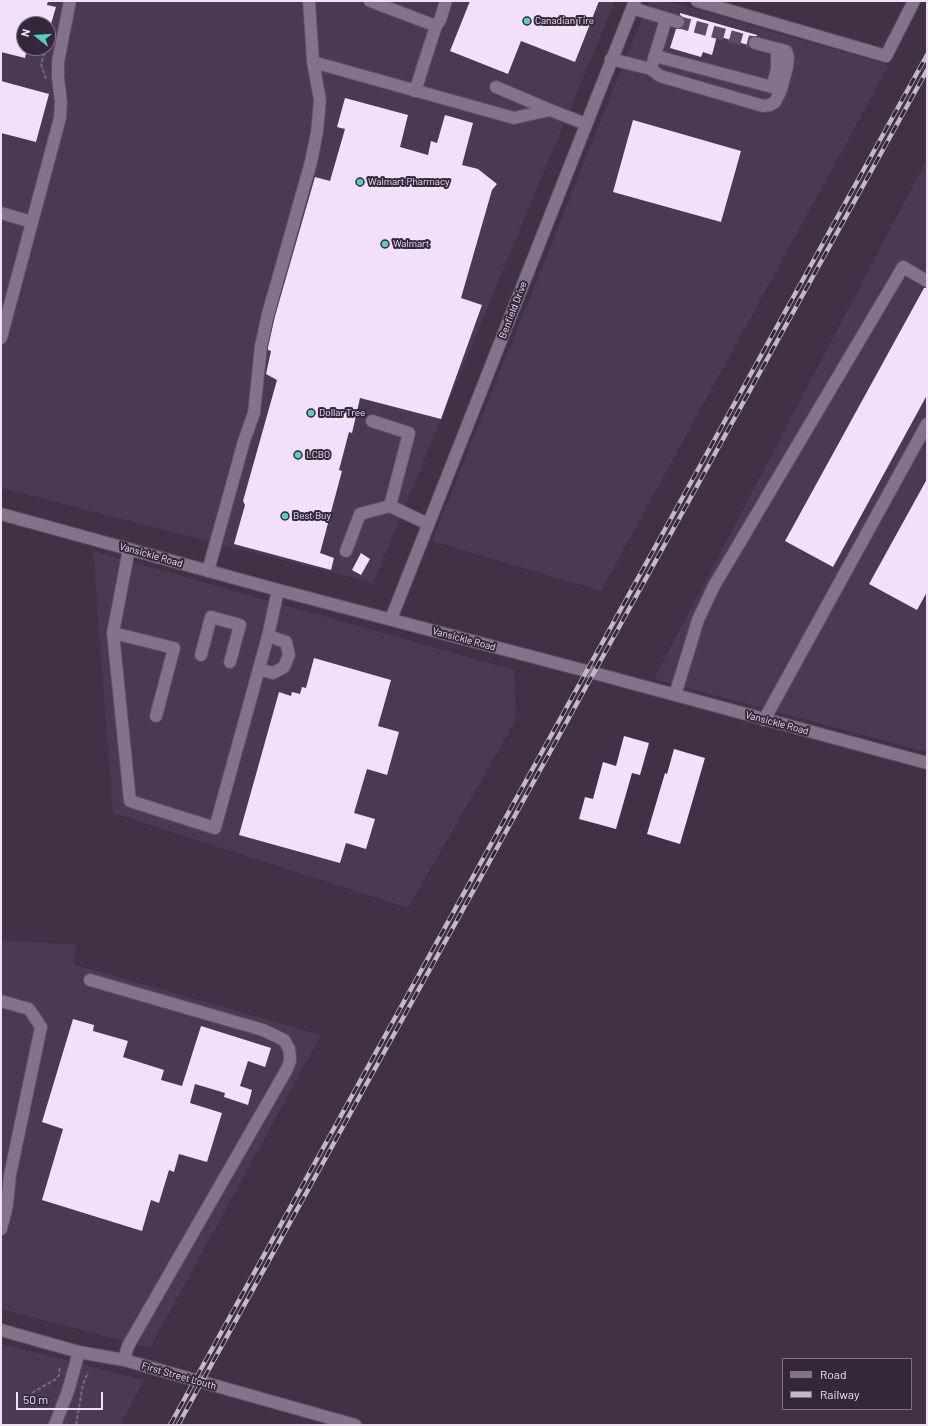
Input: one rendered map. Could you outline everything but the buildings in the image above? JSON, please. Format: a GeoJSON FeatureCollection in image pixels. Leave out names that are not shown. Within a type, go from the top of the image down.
{"type":"FeatureCollection","features":[{"type":"Feature","properties":{"kind":"street"},"geometry":{"type":"LineString","coordinates":[[1,338],[60,118],[61,102],[58,62],[70,1]]}},
{"type":"Feature","properties":{"kind":"street"},"geometry":{"type":"LineString","coordinates":[[208,571],[244,441],[254,413],[261,346],[268,314],[313,154],[317,132],[320,100],[313,62],[310,1]]}},
{"type":"Feature","properties":{"kind":"street"},"geometry":{"type":"LineString","coordinates":[[370,1],[436,26]]}},
{"type":"Feature","properties":{"kind":"street"},"geometry":{"type":"LineString","coordinates":[[415,91],[436,26],[440,20],[446,1]]}},
{"type":"Feature","properties":{"kind":"street"},"geometry":{"type":"LineString","coordinates":[[697,1],[886,56],[914,1]]}},
{"type":"Feature","properties":{"kind":"street"},"geometry":{"type":"LineString","coordinates":[[633,5],[666,19],[678,22]]}},
{"type":"Feature","properties":{"kind":"street","name":"Benfield Drive"},"geometry":{"type":"LineString","coordinates":[[391,619],[633,5]]}},
{"type":"Feature","properties":{"kind":"street"},"geometry":{"type":"LineString","coordinates":[[651,69],[666,19]]}},
{"type":"Feature","properties":{"kind":"street"},"geometry":{"type":"LineString","coordinates":[[612,59],[651,69],[660,76],[763,106],[770,105],[775,102],[781,90],[788,57],[786,51],[755,43]]}},
{"type":"Feature","properties":{"kind":"street"},"geometry":{"type":"LineString","coordinates":[[655,56],[772,87],[777,69],[777,49]]}},
{"type":"Feature","properties":{"kind":"street"},"geometry":{"type":"LineString","coordinates":[[313,62],[514,118],[550,110]]}},
{"type":"Feature","properties":{"kind":"street"},"geometry":{"type":"LineString","coordinates":[[496,87],[586,124]]}},
{"type":"Feature","properties":{"kind":"street"},"geometry":{"type":"LineString","coordinates":[[1,213],[32,222]]}},
{"type":"Feature","properties":{"kind":"street"},"geometry":{"type":"LineString","coordinates":[[675,695],[698,620],[714,586],[903,267],[927,281]]}},
{"type":"Feature","properties":{"kind":"street"},"geometry":{"type":"LineString","coordinates":[[372,421],[409,434],[390,506]]}},
{"type":"Feature","properties":{"kind":"street"},"geometry":{"type":"LineString","coordinates":[[764,720],[927,424]]}},
{"type":"Feature","properties":{"kind":"street"},"geometry":{"type":"LineString","coordinates":[[346,551],[360,514],[390,506],[428,524]]}},
{"type":"Feature","properties":{"kind":"street","name":"Vansickle Road"},"geometry":{"type":"LineString","coordinates":[[1,514],[278,590],[927,763]]}},
{"type":"Feature","properties":{"kind":"street"},"geometry":{"type":"LineString","coordinates":[[129,549],[113,633],[130,801],[215,828],[259,670],[278,590]]}},
{"type":"Feature","properties":{"kind":"street"},"geometry":{"type":"LineString","coordinates":[[201,655],[211,617],[240,625],[230,662]]}},
{"type":"Feature","properties":{"kind":"street"},"geometry":{"type":"LineString","coordinates":[[113,633],[174,648],[156,716]]}},
{"type":"Feature","properties":{"kind":"street"},"geometry":{"type":"LineString","coordinates":[[259,670],[273,673],[284,667],[289,656],[286,642],[268,636]]}},
{"type":"Feature","properties":{"kind":"street"},"geometry":{"type":"LineString","coordinates":[[90,980],[263,1030],[284,1040],[288,1045],[290,1056],[287,1069],[128,1346],[124,1360]]}},
{"type":"Feature","properties":{"kind":"street"},"geometry":{"type":"LineString","coordinates":[[1,1001],[29,1009],[42,1026],[5,1173],[6,1205],[1,1229]]}},
{"type":"Feature","properties":{"kind":"street","name":"First Street Louth"},"geometry":{"type":"LineString","coordinates":[[1,1330],[79,1352],[124,1360],[355,1425]]}},
{"type":"Feature","properties":{"kind":"street"},"geometry":{"type":"LineString","coordinates":[[55,1425],[68,1391],[79,1352]]}},
{"type":"Feature","properties":{"kind":"path"},"geometry":{"type":"LineString","coordinates":[[32,1392],[56,1379],[59,1375],[60,1366]]}},
{"type":"Feature","properties":{"kind":"path"},"geometry":{"type":"LineString","coordinates":[[76,1425],[81,1396],[88,1372]]}},
{"type":"Feature","properties":{"kind":"shaded area"},"geometry":{"type":"Polygon","coordinates":[[[1,1],[615,1],[373,583],[1,488],[1,1]]]}},
{"type":"Feature","properties":{"kind":"shaded area"},"geometry":{"type":"Polygon","coordinates":[[[649,1],[667,1],[889,65],[601,591],[432,541],[649,1]]]}},
{"type":"Feature","properties":{"kind":"shaded area"},"geometry":{"type":"Polygon","coordinates":[[[927,159],[927,752],[654,679],[927,159]]]}},
{"type":"Feature","properties":{"kind":"shaded area"},"geometry":{"type":"Polygon","coordinates":[[[93,551],[514,670],[516,720],[408,908],[113,813],[93,551]]]}},
{"type":"Feature","properties":{"kind":"shaded area"},"geometry":{"type":"Polygon","coordinates":[[[1,940],[77,945],[73,964],[321,1035],[150,1348],[1,1309],[1,940]]]}},
{"type":"Feature","properties":{"kind":"shaded area"},"geometry":{"type":"Polygon","coordinates":[[[1,1344],[144,1380],[120,1425],[1,1425],[1,1344]]]}},
{"type":"Feature","properties":{"kind":"tunnel"},"geometry":{"type":"LineString","coordinates":[[678,22],[755,43]]}},
{"type":"Feature","properties":{"kind":"railway"},"geometry":{"type":"LineString","coordinates":[[170,1425],[927,55]]}},
{"type":"Feature","properties":{"kind":"railway"},"geometry":{"type":"LineString","coordinates":[[178,1425],[927,70]]}},
{"type":"Feature","properties":{"kind":"place","name":"Canadian Tire"},"geometry":{"type":"Point","coordinates":[527,21]}},
{"type":"Feature","properties":{"kind":"place","name":"Walmart Pharmacy"},"geometry":{"type":"Point","coordinates":[360,182]}},
{"type":"Feature","properties":{"kind":"place","name":"Walmart"},"geometry":{"type":"Point","coordinates":[385,244]}},
{"type":"Feature","properties":{"kind":"place","name":"Dollar Tree"},"geometry":{"type":"Point","coordinates":[311,413]}},
{"type":"Feature","properties":{"kind":"place","name":"LCBO"},"geometry":{"type":"Point","coordinates":[298,455]}},
{"type":"Feature","properties":{"kind":"place","name":"Best Buy"},"geometry":{"type":"Point","coordinates":[285,516]}}]}
